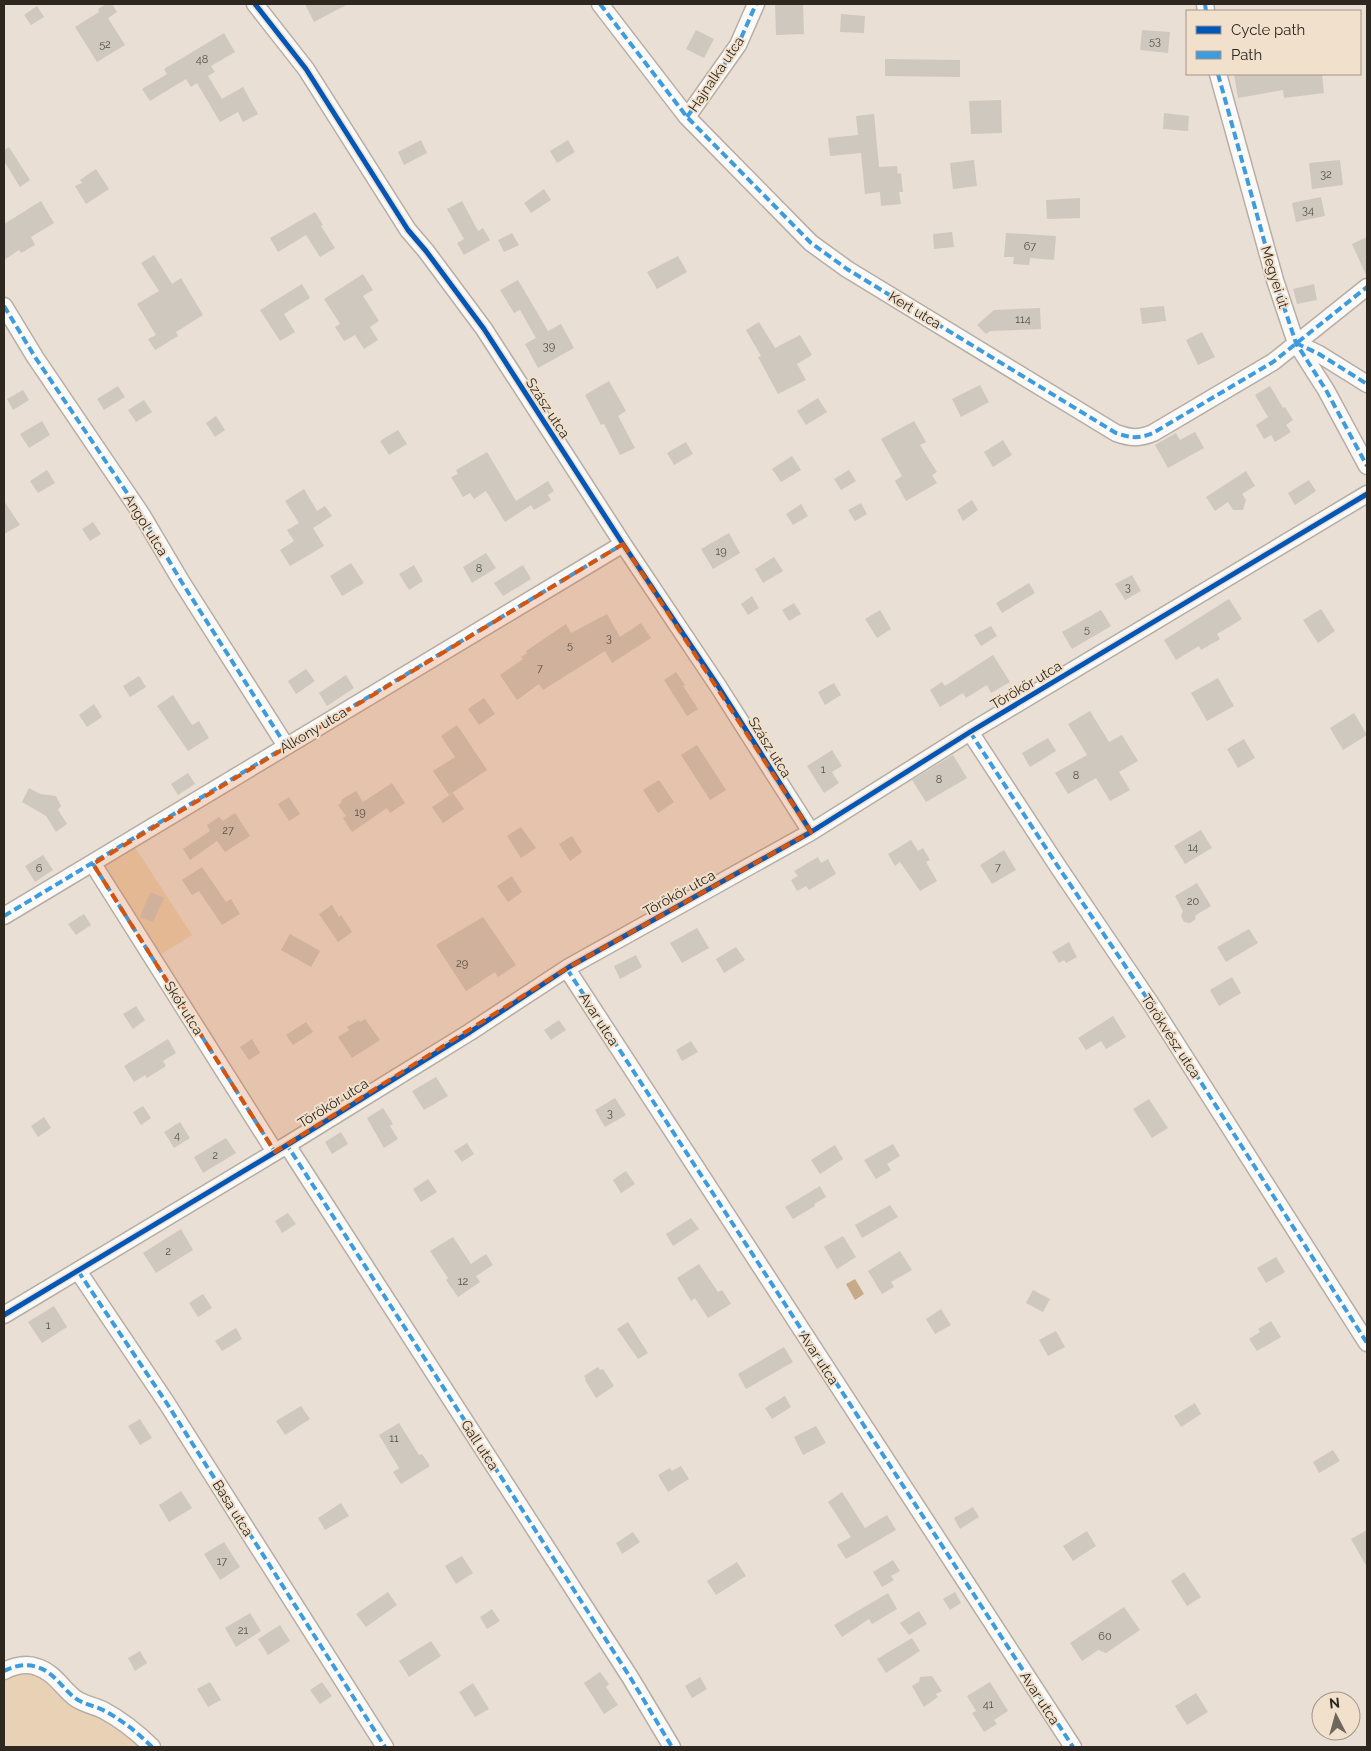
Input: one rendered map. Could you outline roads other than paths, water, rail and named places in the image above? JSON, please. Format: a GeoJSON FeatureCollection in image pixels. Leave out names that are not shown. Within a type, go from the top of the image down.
{"type":"FeatureCollection","features":[{"type":"Feature","properties":{"kind":"street","name":"Szász utca"},"geometry":{"type":"LineString","coordinates":[[255,4],[306,69],[408,230],[484,329],[623,544],[718,686],[811,832]]}},
{"type":"Feature","properties":{"kind":"street","name":"Kert utca"},"geometry":{"type":"LineString","coordinates":[[600,4],[687,117],[827,256],[1108,428],[1126,437],[1139,438],[1153,433],[1273,362],[1367,287]]}},
{"type":"Feature","properties":{"kind":"street","name":"Hajnalka utca"},"geometry":{"type":"LineString","coordinates":[[687,117],[738,46],[756,4]]}},
{"type":"Feature","properties":{"kind":"street","name":"Megyei út"},"geometry":{"type":"LineString","coordinates":[[1218,75],[1275,280],[1296,343],[1326,390],[1367,466]]}},
{"type":"Feature","properties":{"kind":"street","name":"Angol utca"},"geometry":{"type":"LineString","coordinates":[[4,306],[34,357],[142,516],[216,638],[286,746]]}},
{"type":"Feature","properties":{"kind":"street"},"geometry":{"type":"LineString","coordinates":[[1296,343],[1319,354],[1367,384]]}},
{"type":"Feature","properties":{"kind":"street","name":"Törökőr utca"},"geometry":{"type":"LineString","coordinates":[[4,1315],[281,1148],[567,969],[811,832],[970,732],[1367,494]]}},
{"type":"Feature","properties":{"kind":"street","name":"Alkony utca"},"geometry":{"type":"LineString","coordinates":[[4,916],[623,544]]}},
{"type":"Feature","properties":{"kind":"street","name":"Törökvész utca"},"geometry":{"type":"LineString","coordinates":[[970,732],[1064,876],[1153,1007],[1367,1344]]}},
{"type":"Feature","properties":{"kind":"street","name":"Skót utca"},"geometry":{"type":"LineString","coordinates":[[93,864],[281,1148]]}},
{"type":"Feature","properties":{"kind":"street","name":"Avar utca"},"geometry":{"type":"LineString","coordinates":[[567,969],[1073,1747]]}},
{"type":"Feature","properties":{"kind":"street","name":"Gall utca"},"geometry":{"type":"LineString","coordinates":[[281,1148],[630,1677],[672,1747]]}},
{"type":"Feature","properties":{"kind":"street","name":"Basa utca"},"geometry":{"type":"LineString","coordinates":[[78,1271],[166,1402],[385,1747]]}},
{"type":"Feature","properties":{"kind":"street"},"geometry":{"type":"LineString","coordinates":[[4,1671],[18,1665],[36,1666],[44,1670],[59,1681],[76,1699],[103,1710],[132,1727],[152,1747]]}}]}
